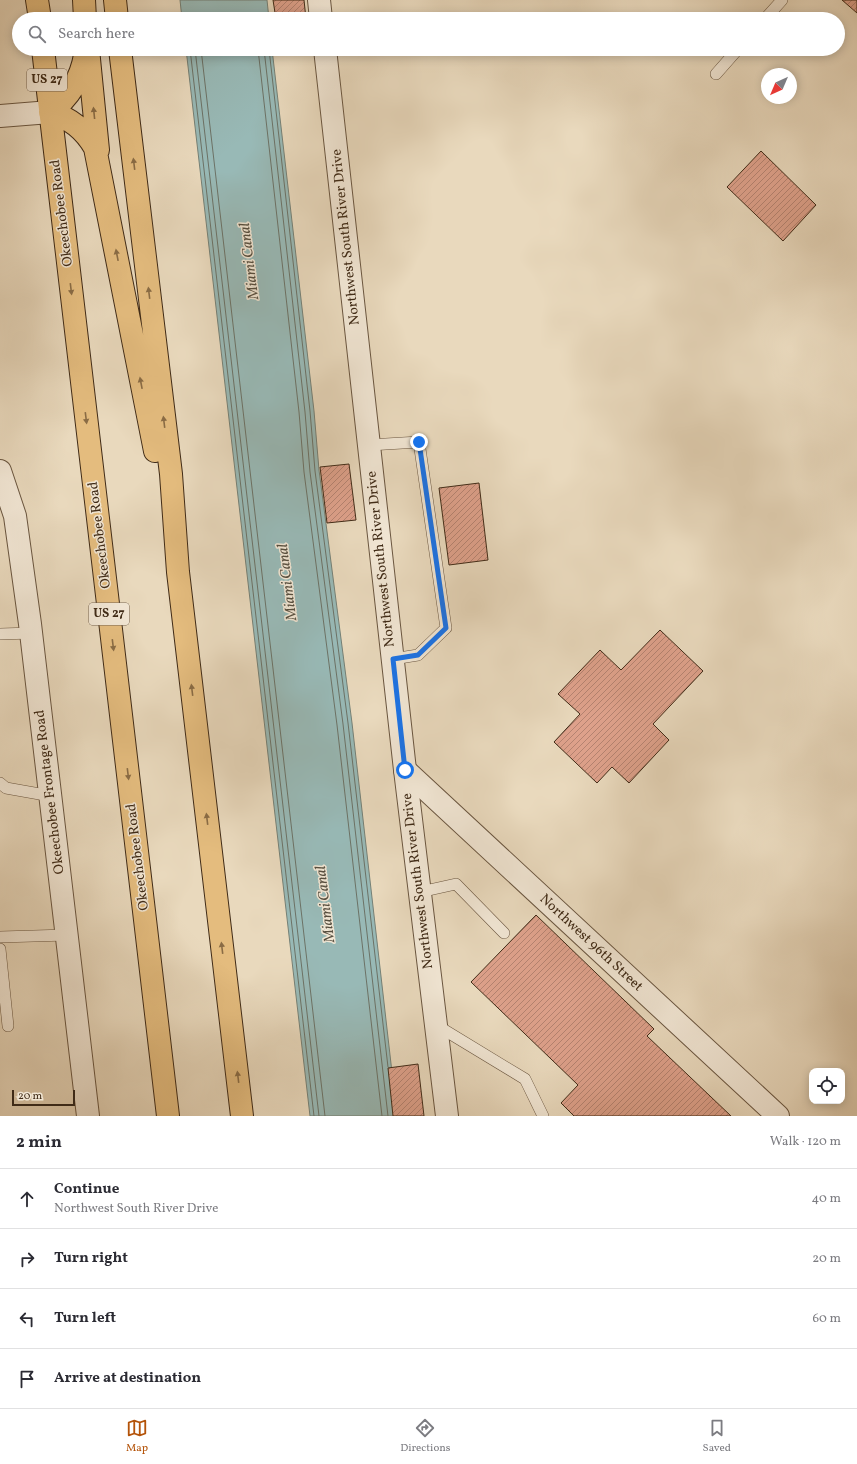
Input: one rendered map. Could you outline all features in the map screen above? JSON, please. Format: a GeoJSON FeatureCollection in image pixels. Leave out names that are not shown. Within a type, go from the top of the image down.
{"type":"FeatureCollection","features":[{"type":"Feature","properties":{"kind":"highway"},"geometry":{"type":"LineString","coordinates":[[37,0],[39,12]]}},
{"type":"Feature","properties":{"kind":"highway"},"geometry":{"type":"LineString","coordinates":[[84,0],[85,12]]}},
{"type":"Feature","properties":{"kind":"highway"},"geometry":{"type":"LineString","coordinates":[[115,0],[116,12]]}},
{"type":"Feature","properties":{"kind":"highway","name":"Okeechobee Road"},"geometry":{"type":"LineString","coordinates":[[44,56],[168,1116]]}},
{"type":"Feature","properties":{"kind":"highway"},"geometry":{"type":"LineString","coordinates":[[50,112],[62,103],[75,85],[86,56]]}},
{"type":"Feature","properties":{"kind":"highway"},"geometry":{"type":"LineString","coordinates":[[88,56],[100,166],[178,572]]}},
{"type":"Feature","properties":{"kind":"highway"},"geometry":{"type":"LineString","coordinates":[[121,56],[170,474],[178,572],[242,1116]]}},
{"type":"Feature","properties":{"kind":"highway"},"geometry":{"type":"LineString","coordinates":[[50,112],[69,120],[89,137],[95,148],[100,166]]}},
{"type":"Feature","properties":{"kind":"street"},"geometry":{"type":"LineString","coordinates":[[319,0],[320,12]]}},
{"type":"Feature","properties":{"kind":"street","name":"Northwest South River Drive"},"geometry":{"type":"LineString","coordinates":[[326,56],[405,770],[447,1116]]}},
{"type":"Feature","properties":{"kind":"street"},"geometry":{"type":"LineString","coordinates":[[0,116],[50,112]]}},
{"type":"Feature","properties":{"kind":"street","name":"Okeechobee Frontage Road"},"geometry":{"type":"LineString","coordinates":[[0,471],[15,516],[32,633],[88,1116]]}},
{"type":"Feature","properties":{"kind":"street","name":"Northwest 96th Street"},"geometry":{"type":"LineString","coordinates":[[405,770],[778,1116]]}},
{"type":"Feature","properties":{"kind":"lane"},"geometry":{"type":"LineString","coordinates":[[771,12],[782,0]]}},
{"type":"Feature","properties":{"kind":"lane"},"geometry":{"type":"LineString","coordinates":[[716,74],[732,56]]}},
{"type":"Feature","properties":{"kind":"lane"},"geometry":{"type":"LineString","coordinates":[[369,445],[419,442],[446,628],[418,655],[393,659]]}},
{"type":"Feature","properties":{"kind":"lane"},"geometry":{"type":"LineString","coordinates":[[0,634],[32,633]]}},
{"type":"Feature","properties":{"kind":"lane"},"geometry":{"type":"LineString","coordinates":[[0,783],[6,788],[51,796]]}},
{"type":"Feature","properties":{"kind":"lane"},"geometry":{"type":"LineString","coordinates":[[420,892],[456,884],[504,933]]}},
{"type":"Feature","properties":{"kind":"lane"},"geometry":{"type":"LineString","coordinates":[[0,936],[67,935]]}},
{"type":"Feature","properties":{"kind":"lane"},"geometry":{"type":"LineString","coordinates":[[0,949],[8,1026]]}},
{"type":"Feature","properties":{"kind":"lane"},"geometry":{"type":"LineString","coordinates":[[436,1025],[525,1079],[543,1116]]}},
{"type":"Feature","properties":{"kind":"water"},"geometry":{"type":"Polygon","coordinates":[[[180,0],[267,0],[268,12],[181,12],[180,0]]]}},
{"type":"Feature","properties":{"kind":"water","name":"Miami Canal"},"geometry":{"type":"Polygon","coordinates":[[[187,56],[273,56],[314,411],[319,470],[352,723],[397,1116],[310,1116],[187,56]]]}},
{"type":"Feature","properties":{"kind":"building"},"geometry":{"type":"Polygon","coordinates":[[[273,0],[304,0],[305,12],[275,12],[273,0]]]}},
{"type":"Feature","properties":{"kind":"building"},"geometry":{"type":"Polygon","coordinates":[[[842,0],[857,0],[857,13],[842,0]]]}},
{"type":"Feature","properties":{"kind":"building"},"geometry":{"type":"Polygon","coordinates":[[[761,151],[816,205],[783,241],[727,187],[761,151]]]}},
{"type":"Feature","properties":{"kind":"building"},"geometry":{"type":"Polygon","coordinates":[[[349,464],[356,520],[327,523],[320,467],[349,464]]]}},
{"type":"Feature","properties":{"kind":"building"},"geometry":{"type":"Polygon","coordinates":[[[479,483],[488,560],[449,565],[439,488],[479,483]]]}},
{"type":"Feature","properties":{"kind":"building"},"geometry":{"type":"Polygon","coordinates":[[[660,630],[703,671],[653,724],[669,740],[629,783],[612,767],[597,783],[554,742],[580,714],[558,694],[600,650],[621,670],[660,630]]]}},
{"type":"Feature","properties":{"kind":"building"},"geometry":{"type":"Polygon","coordinates":[[[536,915],[654,1029],[647,1036],[731,1116],[574,1116],[561,1103],[578,1085],[471,982],[536,915]]]}},
{"type":"Feature","properties":{"kind":"building"},"geometry":{"type":"Polygon","coordinates":[[[418,1064],[424,1116],[393,1116],[388,1068],[418,1064]]]}},
{"type":"Feature","properties":{"kind":"route"},"geometry":{"type":"LineString","coordinates":[[405,770],[393,659],[418,655],[446,628],[419,442]]}}]}
